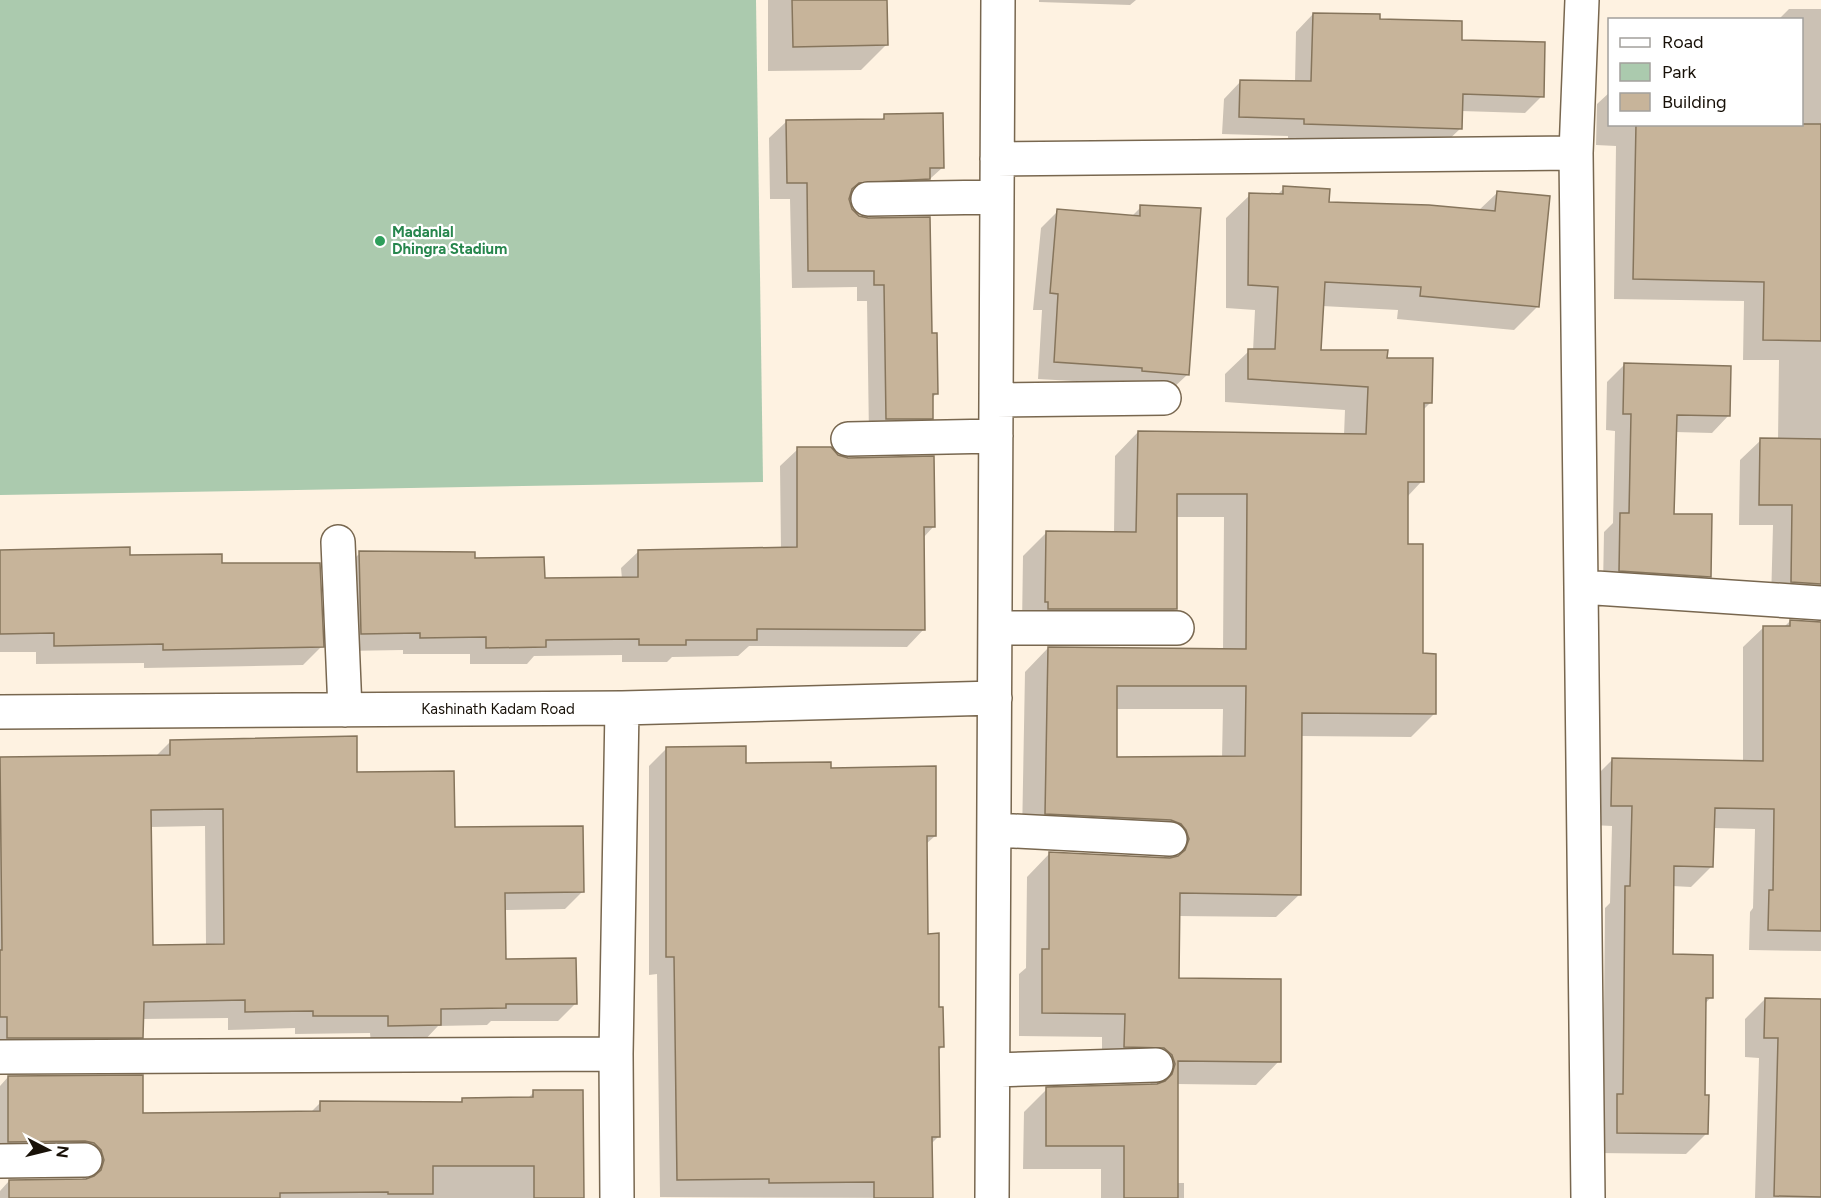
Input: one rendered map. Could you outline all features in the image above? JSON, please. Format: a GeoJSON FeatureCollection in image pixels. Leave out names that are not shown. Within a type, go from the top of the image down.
{"type":"FeatureCollection","features":[{"type":"Feature","properties":{"kind":"street"},"geometry":{"type":"LineString","coordinates":[[992,1198],[998,0]]}},
{"type":"Feature","properties":{"kind":"street"},"geometry":{"type":"LineString","coordinates":[[1582,0],[1576,153],[1588,1198]]}},
{"type":"Feature","properties":{"kind":"street"},"geometry":{"type":"LineString","coordinates":[[997,159],[1576,153]]}},
{"type":"Feature","properties":{"kind":"street"},"geometry":{"type":"LineString","coordinates":[[868,199],[997,197]]}},
{"type":"Feature","properties":{"kind":"street"},"geometry":{"type":"LineString","coordinates":[[996,400],[1164,398]]}},
{"type":"Feature","properties":{"kind":"street"},"geometry":{"type":"LineString","coordinates":[[848,439],[996,436]]}},
{"type":"Feature","properties":{"kind":"street"},"geometry":{"type":"LineString","coordinates":[[338,542],[345,710]]}},
{"type":"Feature","properties":{"kind":"street"},"geometry":{"type":"LineString","coordinates":[[1581,587],[1821,603]]}},
{"type":"Feature","properties":{"kind":"street"},"geometry":{"type":"LineString","coordinates":[[995,628],[1177,628]]}},
{"type":"Feature","properties":{"kind":"street","name":"Kashinath Kadam Road"},"geometry":{"type":"LineString","coordinates":[[0,712],[622,708],[995,698]]}},
{"type":"Feature","properties":{"kind":"street"},"geometry":{"type":"LineString","coordinates":[[617,1198],[616,1054],[622,708]]}},
{"type":"Feature","properties":{"kind":"street"},"geometry":{"type":"LineString","coordinates":[[995,830],[1170,839]]}},
{"type":"Feature","properties":{"kind":"street"},"geometry":{"type":"LineString","coordinates":[[0,1057],[616,1054]]}},
{"type":"Feature","properties":{"kind":"street"},"geometry":{"type":"LineString","coordinates":[[993,1070],[1156,1065]]}},
{"type":"Feature","properties":{"kind":"street"},"geometry":{"type":"LineString","coordinates":[[0,1161],[85,1160]]}},
{"type":"Feature","properties":{"kind":"green space","name":"Madanlal Dhingra Stadium"},"geometry":{"type":"Polygon","coordinates":[[[0,0],[756,0],[763,482],[0,495],[0,0]]]}},
{"type":"Feature","properties":{"kind":"building"},"geometry":{"type":"Polygon","coordinates":[[[792,0],[887,0],[888,45],[793,47],[792,0]]]}},
{"type":"Feature","properties":{"kind":"building"},"geometry":{"type":"Polygon","coordinates":[[[1313,13],[1380,14],[1380,19],[1462,21],[1462,40],[1545,42],[1544,97],[1463,94],[1462,129],[1304,124],[1304,119],[1239,117],[1240,80],[1311,81],[1313,13]]]}},
{"type":"Feature","properties":{"kind":"building"},"geometry":{"type":"Polygon","coordinates":[[[943,113],[944,168],[930,168],[930,179],[859,183],[852,189],[849,199],[852,209],[859,216],[868,218],[930,217],[932,333],[937,333],[938,394],[933,394],[933,419],[886,419],[884,285],[874,285],[874,271],[808,271],[807,183],[787,183],[786,120],[884,119],[884,114],[943,113]]]}},
{"type":"Feature","properties":{"kind":"building"},"geometry":{"type":"Polygon","coordinates":[[[1803,124],[1821,124],[1821,341],[1763,340],[1764,282],[1633,279],[1636,126],[1803,126],[1803,124]]]}},
{"type":"Feature","properties":{"kind":"building"},"geometry":{"type":"Polygon","coordinates":[[[1283,186],[1330,189],[1329,202],[1429,205],[1495,211],[1497,191],[1550,196],[1539,307],[1420,296],[1421,287],[1325,282],[1321,350],[1388,350],[1387,358],[1433,358],[1432,403],[1424,403],[1424,482],[1408,482],[1408,544],[1423,544],[1423,653],[1436,654],[1436,714],[1302,713],[1301,895],[1180,893],[1179,978],[1281,979],[1281,1062],[1178,1061],[1178,1198],[1124,1198],[1124,1146],[1046,1146],[1046,1087],[1157,1084],[1165,1081],[1172,1074],[1175,1064],[1172,1055],[1164,1048],[1124,1047],[1125,1014],[1042,1013],[1042,949],[1049,949],[1049,852],[1170,858],[1178,856],[1185,850],[1189,839],[1181,824],[1171,820],[1045,814],[1048,647],[1246,649],[1247,494],[1177,494],[1177,609],[1048,609],[1048,602],[1045,602],[1046,531],[1136,532],[1138,431],[1366,434],[1368,387],[1248,379],[1248,349],[1275,349],[1278,287],[1248,285],[1249,193],[1283,194],[1283,186]],[[1117,686],[1117,757],[1245,756],[1246,686],[1117,686]]]}},
{"type":"Feature","properties":{"kind":"building"},"geometry":{"type":"Polygon","coordinates":[[[1140,205],[1201,208],[1189,375],[1142,371],[1142,368],[1054,362],[1058,294],[1050,293],[1057,209],[1140,216],[1140,205]]]}},
{"type":"Feature","properties":{"kind":"building"},"geometry":{"type":"Polygon","coordinates":[[[1624,363],[1731,366],[1730,416],[1677,415],[1674,514],[1712,514],[1711,577],[1619,571],[1620,513],[1629,513],[1631,414],[1623,414],[1624,363]]]}},
{"type":"Feature","properties":{"kind":"building"},"geometry":{"type":"Polygon","coordinates":[[[1760,438],[1821,439],[1821,584],[1791,582],[1792,505],[1759,505],[1760,438]]]}},
{"type":"Feature","properties":{"kind":"building"},"geometry":{"type":"Polygon","coordinates":[[[797,447],[831,447],[838,455],[848,458],[934,456],[935,527],[924,527],[925,630],[757,629],[757,640],[686,640],[686,645],[639,645],[639,639],[546,640],[546,647],[486,648],[486,637],[420,638],[420,633],[361,634],[359,551],[475,552],[475,558],[544,557],[545,578],[638,577],[638,550],[797,547],[797,447]]]}},
{"type":"Feature","properties":{"kind":"building"},"geometry":{"type":"Polygon","coordinates":[[[130,547],[130,555],[222,554],[222,563],[320,563],[324,647],[163,650],[163,644],[54,646],[54,633],[0,634],[0,550],[130,547]]]}},
{"type":"Feature","properties":{"kind":"building"},"geometry":{"type":"Polygon","coordinates":[[[1790,620],[1821,622],[1821,931],[1768,930],[1769,890],[1773,890],[1774,809],[1715,808],[1713,867],[1674,866],[1673,954],[1713,955],[1713,998],[1706,998],[1705,1095],[1709,1095],[1708,1134],[1617,1133],[1617,1094],[1623,1094],[1625,886],[1630,886],[1632,806],[1611,806],[1612,758],[1763,761],[1763,626],[1790,626],[1790,620]]]}},
{"type":"Feature","properties":{"kind":"building"},"geometry":{"type":"Polygon","coordinates":[[[357,736],[357,772],[454,771],[455,827],[583,826],[584,892],[505,893],[506,959],[576,958],[577,1004],[506,1004],[506,1008],[441,1009],[441,1025],[388,1026],[388,1016],[313,1016],[313,1011],[245,1012],[245,1000],[144,1002],[143,1038],[7,1038],[7,1017],[0,1017],[0,950],[2,950],[0,757],[170,755],[170,740],[357,736]],[[223,809],[151,810],[153,945],[224,944],[223,809]]]}},
{"type":"Feature","properties":{"kind":"building"},"geometry":{"type":"Polygon","coordinates":[[[746,746],[746,763],[831,762],[831,768],[936,766],[936,836],[927,836],[928,934],[939,933],[939,1007],[943,1007],[944,1047],[939,1047],[940,1137],[932,1137],[933,1198],[874,1198],[874,1182],[769,1183],[769,1179],[677,1180],[674,957],[666,957],[666,747],[746,746]]]}},
{"type":"Feature","properties":{"kind":"building"},"geometry":{"type":"Polygon","coordinates":[[[1765,998],[1821,999],[1821,1197],[1774,1196],[1778,1038],[1764,1038],[1765,998]]]}},
{"type":"Feature","properties":{"kind":"building"},"geometry":{"type":"Polygon","coordinates":[[[143,1075],[143,1113],[320,1111],[320,1101],[462,1102],[462,1098],[533,1097],[533,1090],[583,1090],[584,1198],[534,1198],[534,1166],[433,1166],[433,1194],[280,1193],[280,1198],[9,1198],[9,1180],[86,1179],[101,1170],[104,1160],[101,1150],[94,1143],[85,1141],[8,1142],[8,1076],[143,1075]]]}},
{"type":"Feature","properties":{"kind":"place","name":"Madanlal Dhingra Stadium"},"geometry":{"type":"Point","coordinates":[380,241]}}]}
